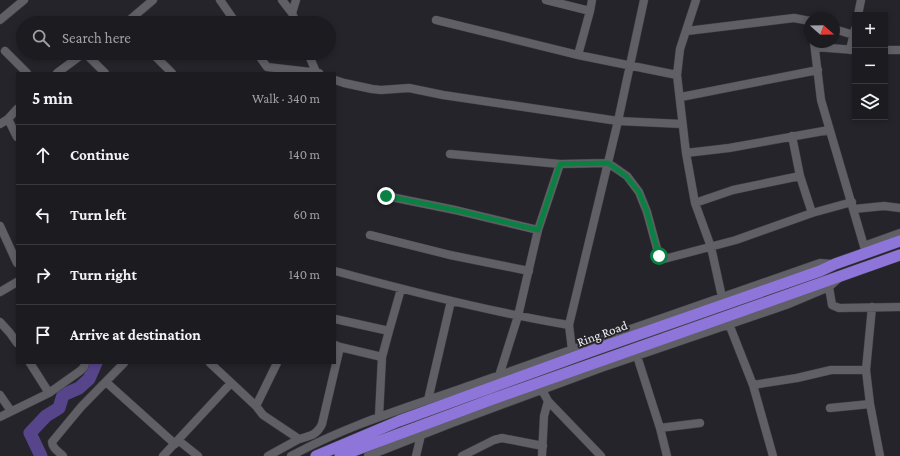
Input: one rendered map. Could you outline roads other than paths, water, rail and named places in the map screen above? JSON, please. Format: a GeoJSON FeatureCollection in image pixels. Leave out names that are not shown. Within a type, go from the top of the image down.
{"type":"FeatureCollection","features":[{"type":"Feature","properties":{"kind":"highway","name":"Ring Road"},"geometry":{"type":"LineString","coordinates":[[316,456],[399,421],[597,349],[820,271],[866,249],[900,241]]}},
{"type":"Feature","properties":{"kind":"highway","name":"Ring Road"},"geometry":{"type":"LineString","coordinates":[[340,456],[490,400],[900,255]]}},
{"type":"Feature","properties":{"kind":"street"},"geometry":{"type":"LineString","coordinates":[[1,17],[24,0]]}},
{"type":"Feature","properties":{"kind":"street"},"geometry":{"type":"LineString","coordinates":[[134,16],[153,0]]}},
{"type":"Feature","properties":{"kind":"street"},"geometry":{"type":"LineString","coordinates":[[220,0],[231,16]]}},
{"type":"Feature","properties":{"kind":"street"},"geometry":{"type":"LineString","coordinates":[[282,0],[293,16]]}},
{"type":"Feature","properties":{"kind":"street"},"geometry":{"type":"LineString","coordinates":[[292,13],[296,0]]}},
{"type":"Feature","properties":{"kind":"street"},"geometry":{"type":"LineString","coordinates":[[546,0],[590,11]]}},
{"type":"Feature","properties":{"kind":"street"},"geometry":{"type":"LineString","coordinates":[[578,55],[592,0]]}},
{"type":"Feature","properties":{"kind":"street"},"geometry":{"type":"LineString","coordinates":[[572,350],[569,325],[618,121],[644,0]]}},
{"type":"Feature","properties":{"kind":"street"},"geometry":{"type":"LineString","coordinates":[[696,0],[680,49],[678,75],[681,97],[682,124],[695,202],[711,246],[722,297]]}},
{"type":"Feature","properties":{"kind":"street"},"geometry":{"type":"LineString","coordinates":[[859,12],[861,0]]}},
{"type":"Feature","properties":{"kind":"street"},"geometry":{"type":"LineString","coordinates":[[687,31],[794,18],[804,20]]}},
{"type":"Feature","properties":{"kind":"street"},"geometry":{"type":"LineString","coordinates":[[436,20],[578,55],[678,75]]}},
{"type":"Feature","properties":{"kind":"street"},"geometry":{"type":"LineString","coordinates":[[840,30],[852,32]]}},
{"type":"Feature","properties":{"kind":"street"},"geometry":{"type":"LineString","coordinates":[[815,48],[821,100],[866,249],[900,233]]}},
{"type":"Feature","properties":{"kind":"street"},"geometry":{"type":"LineString","coordinates":[[838,48],[852,50]]}},
{"type":"Feature","properties":{"kind":"street"},"geometry":{"type":"LineString","coordinates":[[888,50],[900,50]]}},
{"type":"Feature","properties":{"kind":"street"},"geometry":{"type":"LineString","coordinates":[[5,51],[26,72]]}},
{"type":"Feature","properties":{"kind":"street"},"geometry":{"type":"LineString","coordinates":[[58,72],[73,60]]}},
{"type":"Feature","properties":{"kind":"street"},"geometry":{"type":"LineString","coordinates":[[88,60],[104,72]]}},
{"type":"Feature","properties":{"kind":"street"},"geometry":{"type":"LineString","coordinates":[[159,60],[171,72]]}},
{"type":"Feature","properties":{"kind":"street"},"geometry":{"type":"LineString","coordinates":[[260,60],[265,70],[317,72],[311,60]]}},
{"type":"Feature","properties":{"kind":"street"},"geometry":{"type":"LineString","coordinates":[[681,97],[818,70]]}},
{"type":"Feature","properties":{"kind":"street"},"geometry":{"type":"LineString","coordinates":[[336,80],[372,89],[416,88],[443,94],[618,121],[682,124]]}},
{"type":"Feature","properties":{"kind":"street"},"geometry":{"type":"LineString","coordinates":[[0,124],[8,119],[16,110]]}},
{"type":"Feature","properties":{"kind":"street"},"geometry":{"type":"LineString","coordinates":[[8,119],[16,135]]}},
{"type":"Feature","properties":{"kind":"street"},"geometry":{"type":"LineString","coordinates":[[686,153],[729,148],[829,130]]}},
{"type":"Feature","properties":{"kind":"street"},"geometry":{"type":"LineString","coordinates":[[792,136],[800,176],[812,213]]}},
{"type":"Feature","properties":{"kind":"street"},"geometry":{"type":"LineString","coordinates":[[450,154],[560,164],[608,163],[626,176],[639,192],[647,212],[659,256],[662,258],[736,240],[812,213],[853,206],[884,206],[900,208]]}},
{"type":"Feature","properties":{"kind":"street"},"geometry":{"type":"LineString","coordinates":[[499,376],[518,316],[538,230],[560,164]]}},
{"type":"Feature","properties":{"kind":"street"},"geometry":{"type":"LineString","coordinates":[[695,202],[733,190],[800,176]]}},
{"type":"Feature","properties":{"kind":"street"},"geometry":{"type":"LineString","coordinates":[[386,196],[455,210],[538,230]]}},
{"type":"Feature","properties":{"kind":"street"},"geometry":{"type":"LineString","coordinates":[[0,226],[15,250]]}},
{"type":"Feature","properties":{"kind":"street"},"geometry":{"type":"LineString","coordinates":[[370,235],[450,255],[528,271]]}},
{"type":"Feature","properties":{"kind":"street"},"geometry":{"type":"LineString","coordinates":[[291,456],[323,440],[380,416],[820,264],[835,264]]}},
{"type":"Feature","properties":{"kind":"street"},"geometry":{"type":"LineString","coordinates":[[336,270],[401,289],[452,301],[518,316],[569,325]]}},
{"type":"Feature","properties":{"kind":"street"},"geometry":{"type":"LineString","coordinates":[[368,456],[542,390],[786,305],[829,287],[843,275]]}},
{"type":"Feature","properties":{"kind":"street"},"geometry":{"type":"LineString","coordinates":[[0,292],[16,283]]}},
{"type":"Feature","properties":{"kind":"street"},"geometry":{"type":"LineString","coordinates":[[829,287],[831,302],[835,307],[847,309],[900,307]]}},
{"type":"Feature","properties":{"kind":"street"},"geometry":{"type":"LineString","coordinates":[[380,416],[382,357],[401,289]]}},
{"type":"Feature","properties":{"kind":"street"},"geometry":{"type":"LineString","coordinates":[[428,400],[452,301]]}},
{"type":"Feature","properties":{"kind":"street"},"geometry":{"type":"LineString","coordinates":[[872,308],[866,370],[870,404],[880,456]]}},
{"type":"Feature","properties":{"kind":"street"},"geometry":{"type":"LineString","coordinates":[[336,319],[389,331]]}},
{"type":"Feature","properties":{"kind":"street"},"geometry":{"type":"LineString","coordinates":[[0,322],[16,342]]}},
{"type":"Feature","properties":{"kind":"street"},"geometry":{"type":"LineString","coordinates":[[729,324],[753,385],[773,456]]}},
{"type":"Feature","properties":{"kind":"street"},"geometry":{"type":"LineString","coordinates":[[338,346],[382,357]]}},
{"type":"Feature","properties":{"kind":"street"},"geometry":{"type":"LineString","coordinates":[[637,356],[660,428],[667,456]]}},
{"type":"Feature","properties":{"kind":"street"},"geometry":{"type":"LineString","coordinates":[[31,364],[49,393]]}},
{"type":"Feature","properties":{"kind":"street"},"geometry":{"type":"LineString","coordinates":[[0,417],[49,393],[84,368],[85,364]]}},
{"type":"Feature","properties":{"kind":"street"},"geometry":{"type":"LineString","coordinates":[[63,456],[54,448],[52,442],[81,407],[123,364]]}},
{"type":"Feature","properties":{"kind":"street"},"geometry":{"type":"LineString","coordinates":[[211,364],[256,406],[263,415],[299,439]]}},
{"type":"Feature","properties":{"kind":"street"},"geometry":{"type":"LineString","coordinates":[[256,406],[277,364]]}},
{"type":"Feature","properties":{"kind":"street"},"geometry":{"type":"LineString","coordinates":[[268,456],[299,439],[319,431],[322,424],[334,364]]}},
{"type":"Feature","properties":{"kind":"street"},"geometry":{"type":"LineString","coordinates":[[753,385],[797,378],[831,370],[866,370]]}},
{"type":"Feature","properties":{"kind":"street"},"geometry":{"type":"LineString","coordinates":[[106,382],[176,442],[198,456]]}},
{"type":"Feature","properties":{"kind":"street"},"geometry":{"type":"LineString","coordinates":[[163,456],[231,383]]}},
{"type":"Feature","properties":{"kind":"street"},"geometry":{"type":"LineString","coordinates":[[542,390],[548,401],[602,456]]}},
{"type":"Feature","properties":{"kind":"street"},"geometry":{"type":"LineString","coordinates":[[0,395],[11,411]]}},
{"type":"Feature","properties":{"kind":"street"},"geometry":{"type":"LineString","coordinates":[[542,456],[544,416],[548,401]]}},
{"type":"Feature","properties":{"kind":"street"},"geometry":{"type":"LineString","coordinates":[[830,408],[870,404]]}},
{"type":"Feature","properties":{"kind":"street"},"geometry":{"type":"LineString","coordinates":[[660,428],[700,422]]}},
{"type":"Feature","properties":{"kind":"street"},"geometry":{"type":"LineString","coordinates":[[416,456],[421,435]]}},
{"type":"Feature","properties":{"kind":"street"},"geometry":{"type":"LineString","coordinates":[[462,456],[494,440],[502,438],[509,438],[543,446]]}},
{"type":"Feature","properties":{"kind":"waterway"},"geometry":{"type":"LineString","coordinates":[[41,456],[30,433],[46,416],[59,408],[63,395],[79,388],[89,379],[96,364]]}}]}
